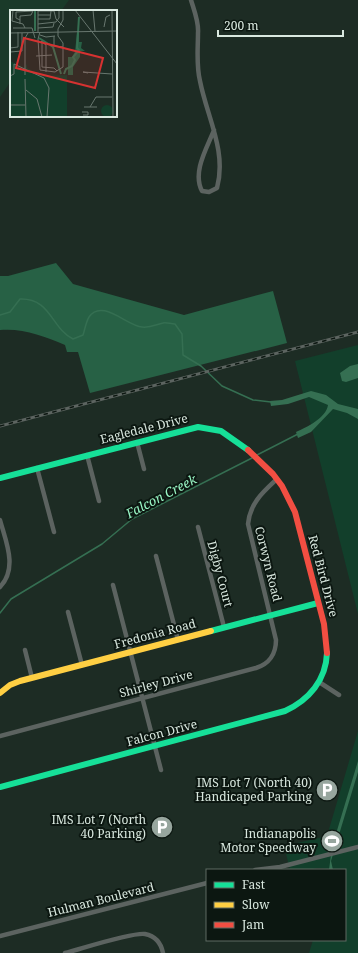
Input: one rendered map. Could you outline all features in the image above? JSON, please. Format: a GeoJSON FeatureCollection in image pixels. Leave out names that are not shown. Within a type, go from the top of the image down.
{"type":"FeatureCollection","features":[{"type":"Feature","properties":{"kind":"street"},"geometry":{"type":"LineString","coordinates":[[191,0],[198,32],[197,58],[200,82],[214,130],[220,157],[219,180],[217,188],[209,192],[202,191],[198,183],[197,174],[214,130]]}},
{"type":"Feature","properties":{"kind":"street","name":"Eagledale Drive"},"geometry":{"type":"LineString","coordinates":[[0,478],[190,428],[205,427],[228,433],[277,479]]}},
{"type":"Feature","properties":{"kind":"street"},"geometry":{"type":"LineString","coordinates":[[137,442],[144,469]]}},
{"type":"Feature","properties":{"kind":"street"},"geometry":{"type":"LineString","coordinates":[[87,455],[99,501]]}},
{"type":"Feature","properties":{"kind":"street"},"geometry":{"type":"LineString","coordinates":[[37,468],[54,532]]}},
{"type":"Feature","properties":{"kind":"street","name":"Red Bird Drive"},"geometry":{"type":"LineString","coordinates":[[277,479],[285,491],[294,511],[328,646],[326,665],[319,682]]}},
{"type":"Feature","properties":{"kind":"street","name":"Corwyn Road"},"geometry":{"type":"LineString","coordinates":[[270,615],[248,524],[250,510],[255,501],[277,479]]}},
{"type":"Feature","properties":{"kind":"street"},"geometry":{"type":"LineString","coordinates":[[0,520],[2,533],[10,556],[10,568],[7,577],[0,587]]}},
{"type":"Feature","properties":{"kind":"street","name":"Digby Court"},"geometry":{"type":"LineString","coordinates":[[198,526],[224,627]]}},
{"type":"Feature","properties":{"kind":"street"},"geometry":{"type":"LineString","coordinates":[[156,556],[178,640]]}},
{"type":"Feature","properties":{"kind":"street"},"geometry":{"type":"LineString","coordinates":[[113,586],[161,770]]}},
{"type":"Feature","properties":{"kind":"street","name":"Fredonia Road"},"geometry":{"type":"LineString","coordinates":[[0,693],[13,684],[32,678],[318,602]]}},
{"type":"Feature","properties":{"kind":"street"},"geometry":{"type":"LineString","coordinates":[[68,612],[82,665]]}},
{"type":"Feature","properties":{"kind":"street","name":"Shirley Drive"},"geometry":{"type":"LineString","coordinates":[[0,736],[263,665],[272,657],[276,646],[276,636],[270,615]]}},
{"type":"Feature","properties":{"kind":"street"},"geometry":{"type":"LineString","coordinates":[[25,650],[32,678]]}},
{"type":"Feature","properties":{"kind":"street"},"geometry":{"type":"LineString","coordinates":[[319,682],[339,695]]}},
{"type":"Feature","properties":{"kind":"street","name":"Falcon Drive"},"geometry":{"type":"LineString","coordinates":[[0,787],[285,711],[304,700],[319,682]]}},
{"type":"Feature","properties":{"kind":"street"},"geometry":{"type":"LineString","coordinates":[[263,869],[280,867],[358,847]]}},
{"type":"Feature","properties":{"kind":"street","name":"Hulman Boulevard"},"geometry":{"type":"LineString","coordinates":[[0,936],[206,883]]}},
{"type":"Feature","properties":{"kind":"street"},"geometry":{"type":"LineString","coordinates":[[66,953],[134,934],[151,936],[159,943],[163,953]]}},
{"type":"Feature","properties":{"kind":"shaded area"},"geometry":{"type":"Polygon","coordinates":[[[0,0],[69,0],[62,10],[10,10],[10,82],[0,97],[0,0]]]}},
{"type":"Feature","properties":{"kind":"shaded area"},"geometry":{"type":"Polygon","coordinates":[[[56,263],[73,284],[184,315],[273,291],[287,343],[90,393],[78,352],[67,352],[65,345],[33,333],[17,330],[0,330],[0,276],[8,276],[56,263]]]}},
{"type":"Feature","properties":{"kind":"shaded area"},"geometry":{"type":"Polygon","coordinates":[[[358,345],[358,614],[295,361],[358,345]]]}},
{"type":"Feature","properties":{"kind":"shaded area"},"geometry":{"type":"Polygon","coordinates":[[[358,364],[358,378],[346,382],[342,381],[340,373],[350,366],[358,364]]]}},
{"type":"Feature","properties":{"kind":"shaded area"},"geometry":{"type":"Polygon","coordinates":[[[311,391],[326,395],[338,404],[358,409],[358,419],[347,413],[333,409],[311,432],[298,438],[296,432],[320,418],[327,410],[328,405],[309,397],[288,404],[271,406],[270,401],[282,400],[311,391]]]}},
{"type":"Feature","properties":{"kind":"shaded area","name":"Indianapolis Motor Speedway"},"geometry":{"type":"Polygon","coordinates":[[[358,731],[358,953],[309,953],[313,941],[346,941],[346,869],[290,869],[284,846],[327,836],[358,731]]]}},
{"type":"Feature","properties":{"kind":"shaded area"},"geometry":{"type":"Polygon","coordinates":[[[358,761],[358,772],[331,861],[333,869],[329,869],[332,847],[358,761]]]}},
{"type":"Feature","properties":{"kind":"waterway"},"geometry":{"type":"LineString","coordinates":[[0,315],[10,312],[20,299],[30,300],[45,308],[60,328],[73,339],[83,335],[89,317],[94,312],[101,310],[115,314],[136,326],[150,327],[164,323],[175,324],[182,334],[183,355],[201,366],[222,386],[253,400],[271,402]]}},
{"type":"Feature","properties":{"kind":"waterway","name":"Falcon Creek"},"geometry":{"type":"LineString","coordinates":[[257,455],[298,434]]}},
{"type":"Feature","properties":{"kind":"waterway","name":"Falcon Creek"},"geometry":{"type":"LineString","coordinates":[[0,613],[11,599],[102,544],[132,519],[252,458]]}},
{"type":"Feature","properties":{"kind":"railway"},"geometry":{"type":"LineString","coordinates":[[0,426],[358,332]]}},
{"type":"Feature","properties":{"kind":"traffic: fast"},"geometry":{"type":"LineString","coordinates":[[0,478],[198,427],[221,431],[248,450]]}},
{"type":"Feature","properties":{"kind":"traffic: fast"},"geometry":{"type":"LineString","coordinates":[[211,631],[318,603]]}},
{"type":"Feature","properties":{"kind":"traffic: fast"},"geometry":{"type":"LineString","coordinates":[[0,787],[285,711],[302,701],[315,688],[323,672],[327,653]]}},
{"type":"Feature","properties":{"kind":"traffic: slow"},"geometry":{"type":"LineString","coordinates":[[0,693],[10,685],[20,681],[211,631]]}},
{"type":"Feature","properties":{"kind":"traffic: jam"},"geometry":{"type":"LineString","coordinates":[[248,450],[273,474],[282,486],[295,512],[324,624],[327,653]]}},
{"type":"Feature","properties":{"kind":"place","name":"IMS Lot 7 (North 40) Handicaped Parking"},"geometry":{"type":"Point","coordinates":[327,790]}},
{"type":"Feature","properties":{"kind":"place","name":"IMS Lot 7 (North 40 Parking)"},"geometry":{"type":"Point","coordinates":[162,827]}},
{"type":"Feature","properties":{"kind":"place","name":"Indianapolis Motor Speedway"},"geometry":{"type":"Point","coordinates":[332,841]}}]}
